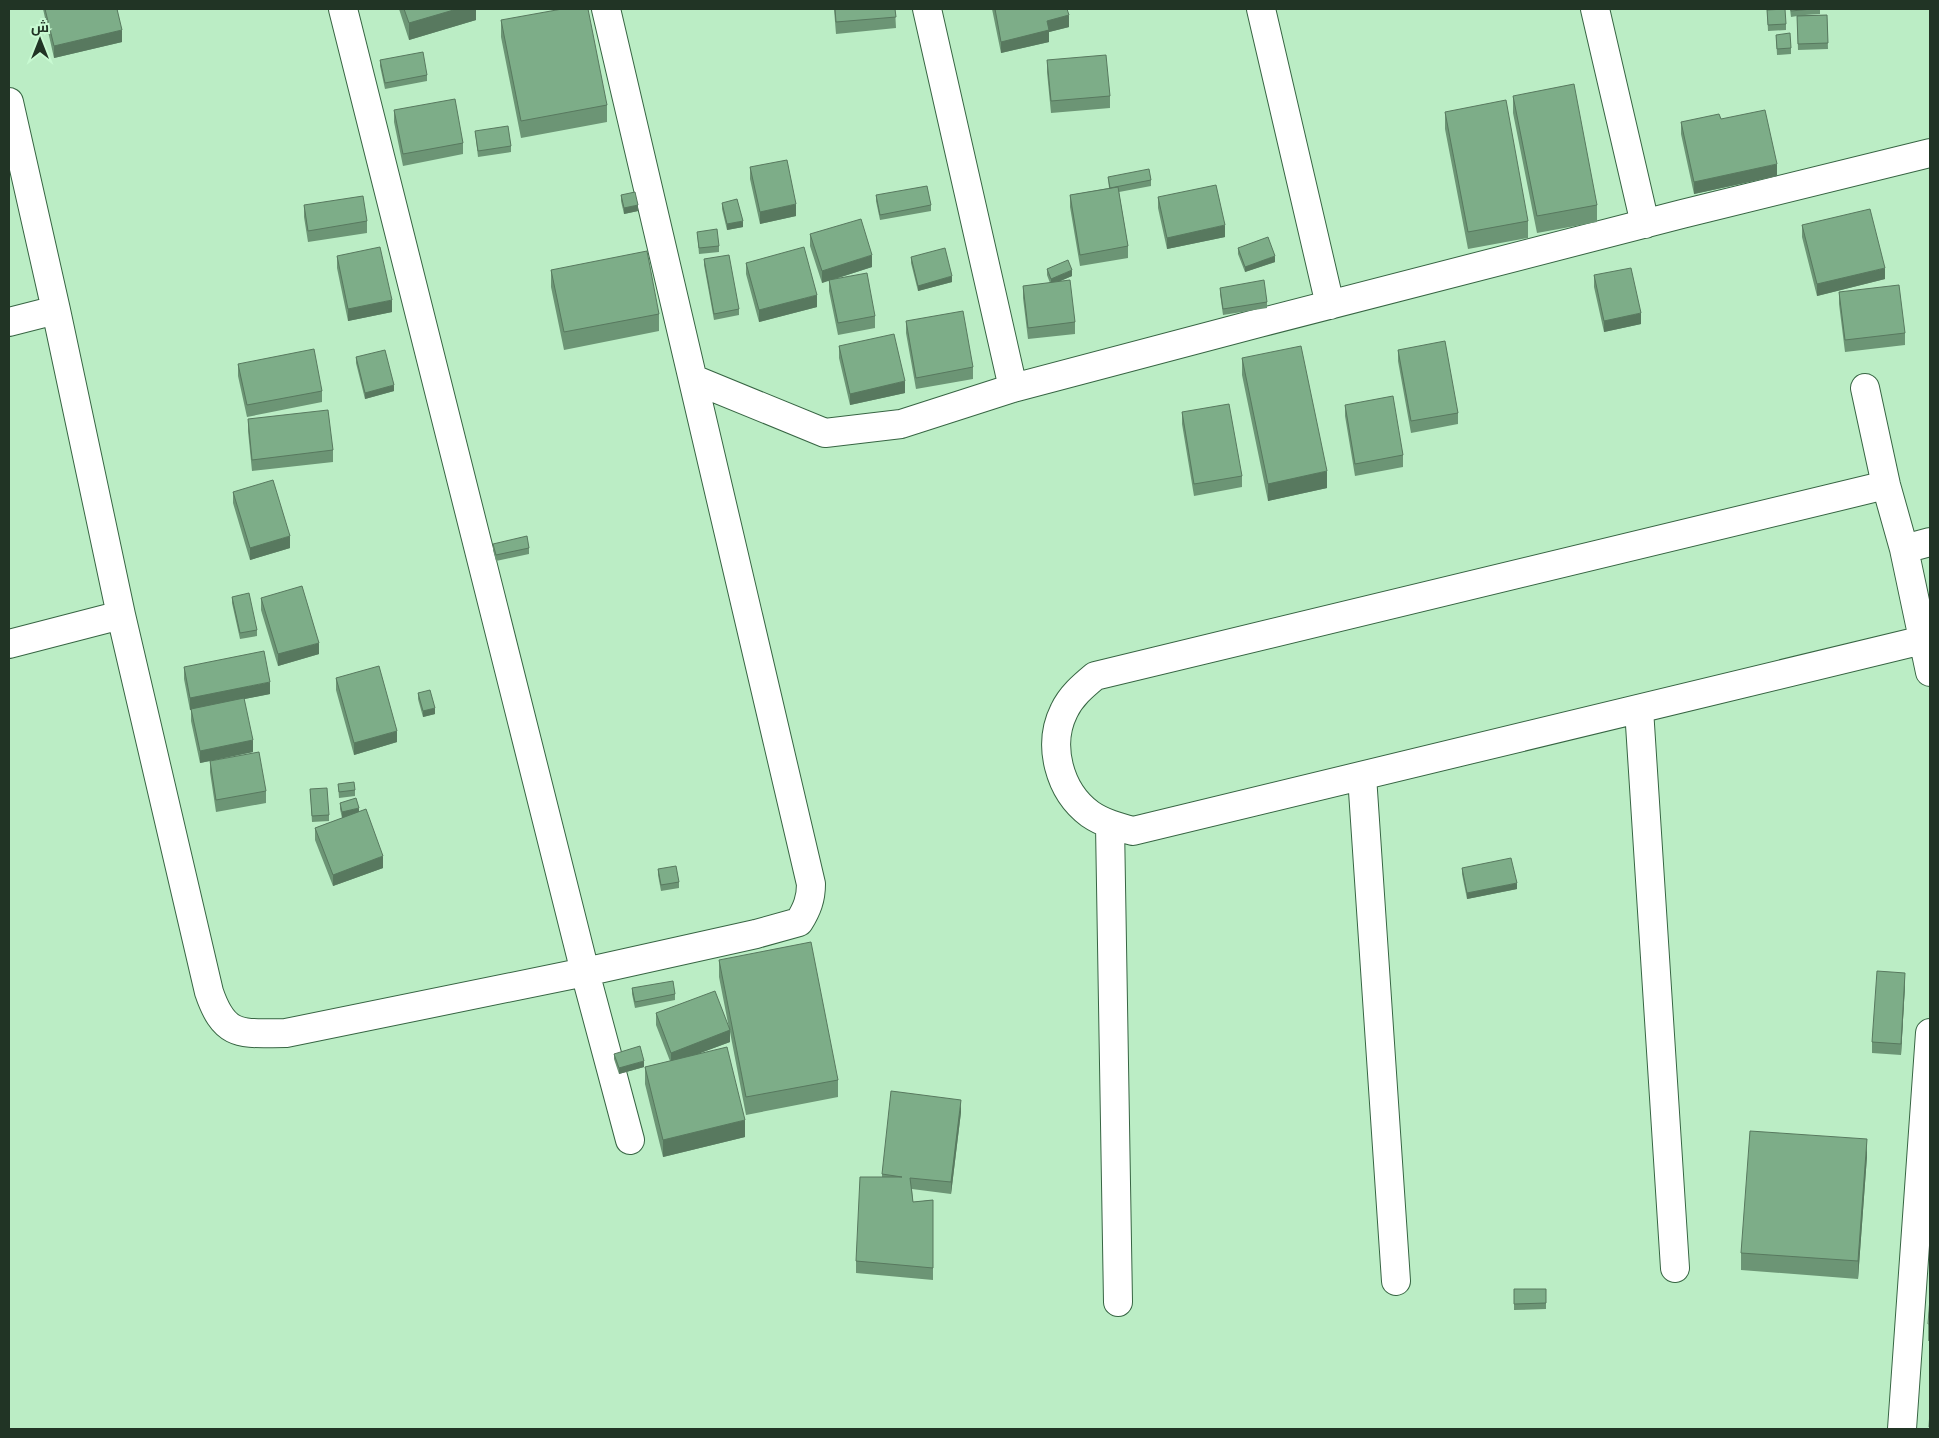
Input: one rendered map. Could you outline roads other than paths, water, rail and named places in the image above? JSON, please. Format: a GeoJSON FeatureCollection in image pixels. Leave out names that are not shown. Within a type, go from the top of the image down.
{"type":"FeatureCollection","features":[{"type":"Feature","properties":{"kind":"street"},"geometry":{"type":"LineString","coordinates":[[343,9],[585,972],[630,1140]]}},
{"type":"Feature","properties":{"kind":"street"},"geometry":{"type":"LineString","coordinates":[[9,102],[56,310],[121,615],[209,992],[215,1010],[228,1027],[245,1032],[286,1033],[585,972],[756,934],[800,922],[808,908],[811,897],[811,884],[606,9]]}},
{"type":"Feature","properties":{"kind":"street"},"geometry":{"type":"LineString","coordinates":[[927,9],[1013,388]]}},
{"type":"Feature","properties":{"kind":"street"},"geometry":{"type":"LineString","coordinates":[[1261,9],[1330,305]]}},
{"type":"Feature","properties":{"kind":"street"},"geometry":{"type":"LineString","coordinates":[[1595,9],[1645,224]]}},
{"type":"Feature","properties":{"kind":"street"},"geometry":{"type":"LineString","coordinates":[[693,379],[825,433],[901,424],[1013,388],[1930,152]]}},
{"type":"Feature","properties":{"kind":"street"},"geometry":{"type":"LineString","coordinates":[[9,322],[56,310]]}},
{"type":"Feature","properties":{"kind":"street"},"geometry":{"type":"LineString","coordinates":[[1864,388],[1886,486],[1904,549],[1930,672]]}},
{"type":"Feature","properties":{"kind":"street"},"geometry":{"type":"LineString","coordinates":[[1886,486],[1095,676],[1077,691],[1064,711],[1057,733],[1056,755],[1062,778],[1074,798],[1090,814],[1110,825],[1133,831],[1923,640]]}},
{"type":"Feature","properties":{"kind":"street"},"geometry":{"type":"LineString","coordinates":[[1904,549],[1930,542]]}},
{"type":"Feature","properties":{"kind":"street"},"geometry":{"type":"LineString","coordinates":[[9,644],[121,615]]}},
{"type":"Feature","properties":{"kind":"street"},"geometry":{"type":"LineString","coordinates":[[1639,709],[1675,1268]]}},
{"type":"Feature","properties":{"kind":"street"},"geometry":{"type":"LineString","coordinates":[[1362,776],[1396,1281]]}},
{"type":"Feature","properties":{"kind":"street"},"geometry":{"type":"LineString","coordinates":[[1110,825],[1118,1302]]}},
{"type":"Feature","properties":{"kind":"street"},"geometry":{"type":"LineString","coordinates":[[1902,1429],[1924,1215],[1930,1033]]}}]}
